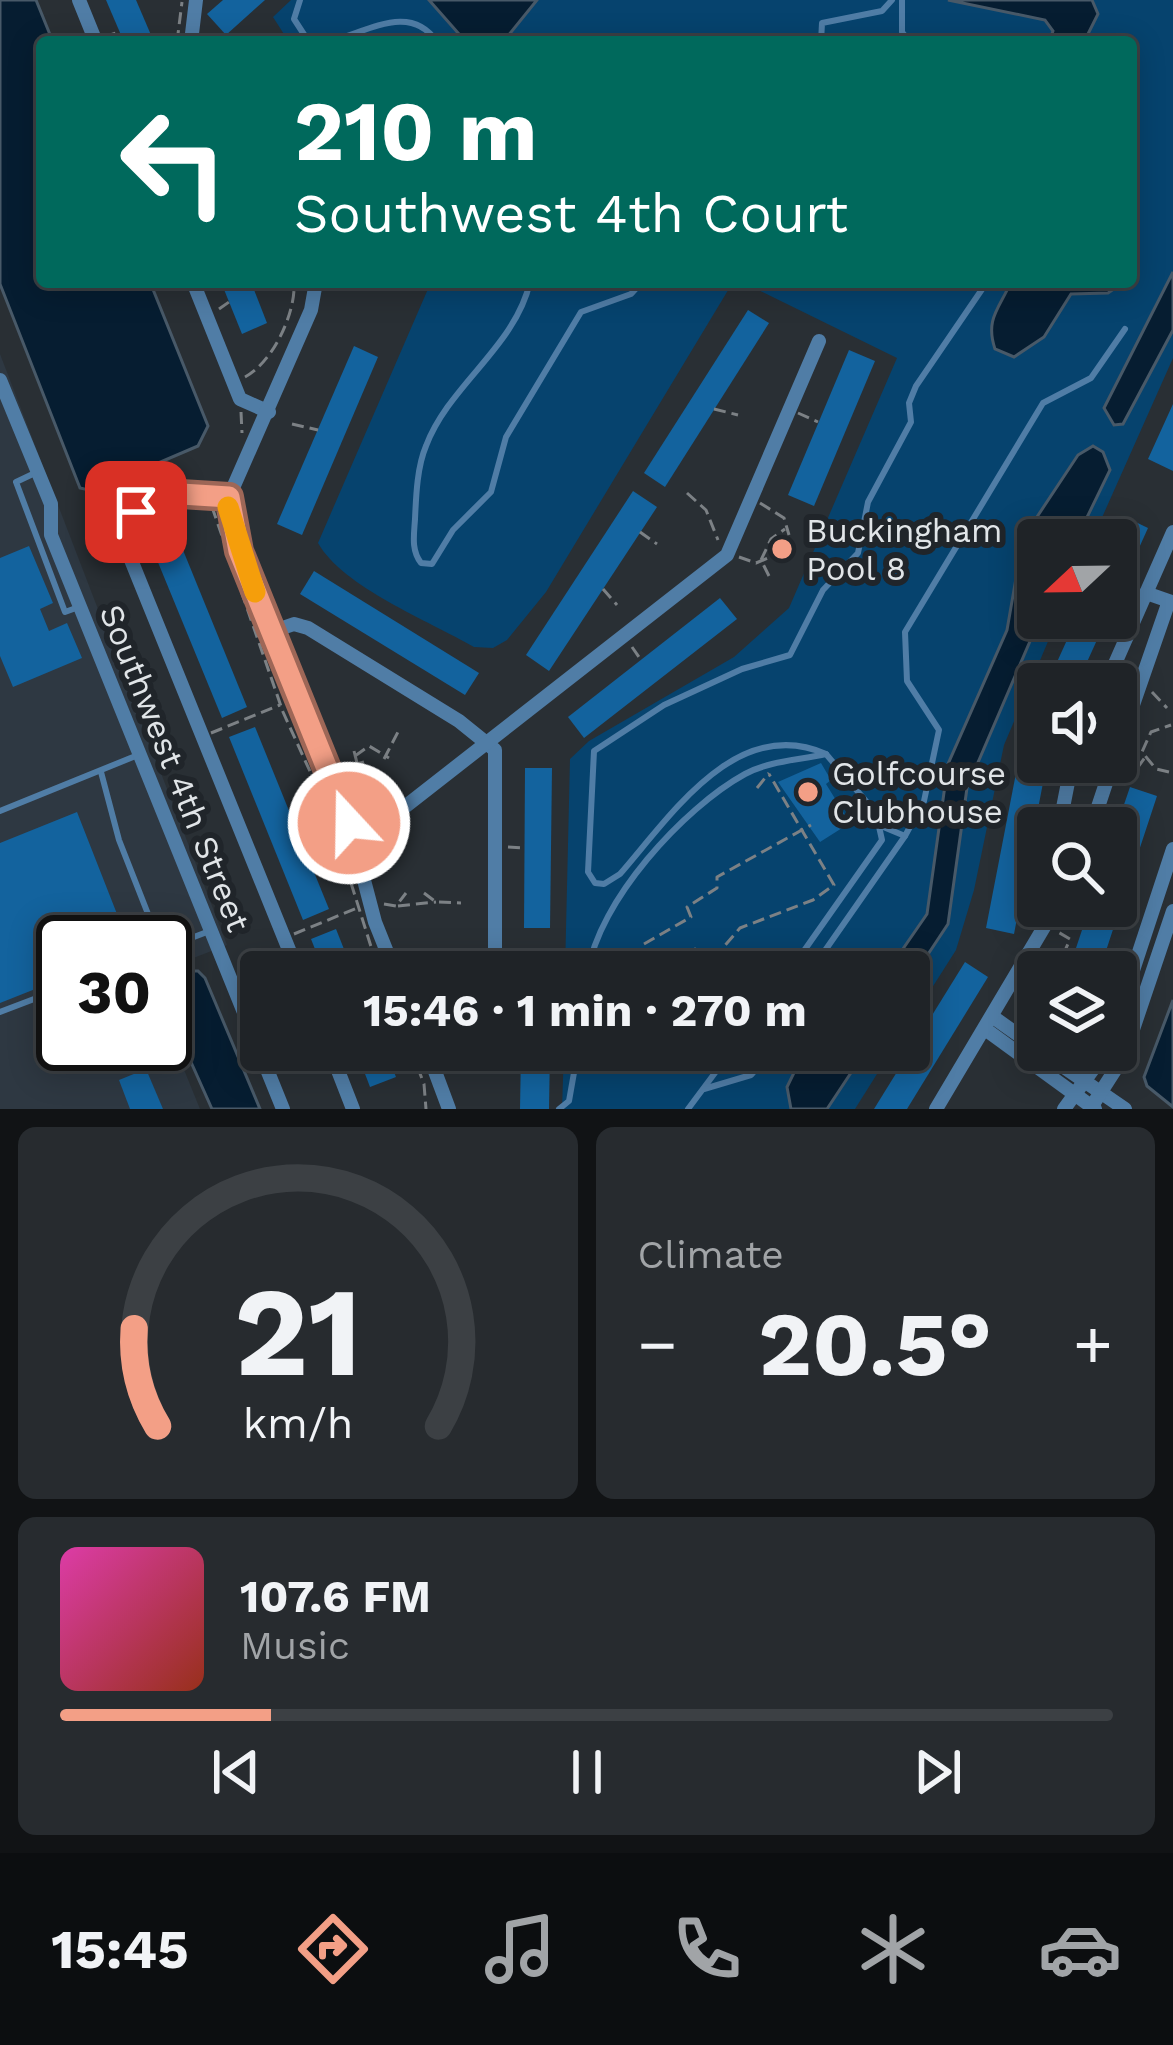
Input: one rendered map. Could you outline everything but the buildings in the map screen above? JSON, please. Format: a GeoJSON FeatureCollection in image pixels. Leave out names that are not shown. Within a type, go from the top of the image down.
{"type":"FeatureCollection","features":[{"type":"Feature","properties":{"kind":"street"},"geometry":{"type":"LineString","coordinates":[[79,0],[94,36]]}},
{"type":"Feature","properties":{"kind":"street"},"geometry":{"type":"LineString","coordinates":[[190,34],[196,0]]}},
{"type":"Feature","properties":{"kind":"street"},"geometry":{"type":"LineString","coordinates":[[196,288],[240,398],[269,412]]}},
{"type":"Feature","properties":{"kind":"street"},"geometry":{"type":"LineString","coordinates":[[315,288],[311,310],[229,497],[231,529],[356,845],[387,951]]}},
{"type":"Feature","properties":{"kind":"street"},"geometry":{"type":"LineString","coordinates":[[356,845],[729,553],[819,341]]}},
{"type":"Feature","properties":{"kind":"street","name":"Southwest 4th Street"},"geometry":{"type":"LineString","coordinates":[[2,390],[51,504],[51,535],[283,1109]]}},
{"type":"Feature","properties":{"kind":"street"},"geometry":{"type":"LineString","coordinates":[[229,497],[181,494],[136,512],[125,526],[124,545],[290,951]]}},
{"type":"Feature","properties":{"kind":"street"},"geometry":{"type":"LineString","coordinates":[[1115,663],[1173,532]]}},
{"type":"Feature","properties":{"kind":"street"},"geometry":{"type":"LineString","coordinates":[[1137,695],[1169,601],[1146,593]]}},
{"type":"Feature","properties":{"kind":"street"},"geometry":{"type":"LineString","coordinates":[[272,632],[300,625],[489,741],[498,774],[495,951]]}},
{"type":"Feature","properties":{"kind":"street"},"geometry":{"type":"LineString","coordinates":[[1137,964],[1169,876],[1173,850]]}},
{"type":"Feature","properties":{"kind":"street"},"geometry":{"type":"LineString","coordinates":[[1062,1071],[1082,1089],[1092,1108],[1124,1056],[1173,911]]}},
{"type":"Feature","properties":{"kind":"street"},"geometry":{"type":"LineString","coordinates":[[936,1109],[1041,927]]}},
{"type":"Feature","properties":{"kind":"street"},"geometry":{"type":"LineString","coordinates":[[989,1023],[1017,1038]]}},
{"type":"Feature","properties":{"kind":"street"},"geometry":{"type":"LineString","coordinates":[[989,1023],[1082,1089],[1102,1094],[1125,1109]]}},
{"type":"Feature","properties":{"kind":"street"},"geometry":{"type":"LineString","coordinates":[[338,1071],[353,1109]]}},
{"type":"Feature","properties":{"kind":"street"},"geometry":{"type":"LineString","coordinates":[[435,1071],[449,1109]]}},
{"type":"Feature","properties":{"kind":"street"},"geometry":{"type":"LineString","coordinates":[[1064,1109],[1094,1071]]}},
{"type":"Feature","properties":{"kind":"lane"},"geometry":{"type":"LineString","coordinates":[[300,0],[294,20],[304,36]]}},
{"type":"Feature","properties":{"kind":"lane"},"geometry":{"type":"LineString","coordinates":[[821,36],[822,23],[882,11],[892,0]]}},
{"type":"Feature","properties":{"kind":"lane"},"geometry":{"type":"LineString","coordinates":[[902,0],[905,36]]}},
{"type":"Feature","properties":{"kind":"lane"},"geometry":{"type":"LineString","coordinates":[[341,36],[385,21],[412,22],[430,36]]}},
{"type":"Feature","properties":{"kind":"lane"},"geometry":{"type":"LineString","coordinates":[[527,288],[486,364],[461,389],[425,446],[415,502],[414,554],[421,563],[432,564],[453,530],[491,492],[506,436],[581,312],[620,299],[634,288]]}},
{"type":"Feature","properties":{"kind":"lane"},"geometry":{"type":"LineString","coordinates":[[905,836],[881,826],[826,754],[787,746],[747,752],[697,787],[620,874],[604,884],[595,883],[588,872],[594,751],[664,705],[742,669],[790,655],[823,590],[857,553],[868,502],[911,422],[909,403],[916,386],[983,288]]}},
{"type":"Feature","properties":{"kind":"lane"},"geometry":{"type":"LineString","coordinates":[[825,951],[924,801],[939,730],[907,681],[905,632],[1043,403],[1090,378],[1125,329]]}},
{"type":"Feature","properties":{"kind":"lane"},"geometry":{"type":"LineString","coordinates":[[38,472],[16,482],[65,612],[81,606]]}},
{"type":"Feature","properties":{"kind":"lane"},"geometry":{"type":"LineString","coordinates":[[0,811],[141,754]]}},
{"type":"Feature","properties":{"kind":"lane"},"geometry":{"type":"LineString","coordinates":[[593,951],[609,910],[679,827],[746,773],[826,754]]}},
{"type":"Feature","properties":{"kind":"lane"},"geometry":{"type":"LineString","coordinates":[[101,772],[118,840],[149,915]]}},
{"type":"Feature","properties":{"kind":"lane"},"geometry":{"type":"LineString","coordinates":[[804,951],[880,847],[881,826]]}},
{"type":"Feature","properties":{"kind":"lane"},"geometry":{"type":"LineString","coordinates":[[192,936],[211,931]]}},
{"type":"Feature","properties":{"kind":"lane"},"geometry":{"type":"LineString","coordinates":[[0,1012],[36,998]]}},
{"type":"Feature","properties":{"kind":"lane"},"geometry":{"type":"LineString","coordinates":[[559,1109],[569,1101],[574,1071]]}},
{"type":"Feature","properties":{"kind":"lane"},"geometry":{"type":"LineString","coordinates":[[688,1109],[717,1071]]}},
{"type":"Feature","properties":{"kind":"lane"},"geometry":{"type":"LineString","coordinates":[[704,1089],[755,1071]]}},
{"type":"Feature","properties":{"kind":"path"},"geometry":{"type":"LineString","coordinates":[[178,36],[183,0]]}},
{"type":"Feature","properties":{"kind":"path"},"geometry":{"type":"LineString","coordinates":[[234,382],[253,373],[271,353],[295,297],[294,288]]}},
{"type":"Feature","properties":{"kind":"path"},"geometry":{"type":"LineString","coordinates":[[791,409],[818,422]]}},
{"type":"Feature","properties":{"kind":"path"},"geometry":{"type":"LineString","coordinates":[[714,410],[738,415]]}},
{"type":"Feature","properties":{"kind":"path"},"geometry":{"type":"LineString","coordinates":[[292,424],[318,430]]}},
{"type":"Feature","properties":{"kind":"path"},"geometry":{"type":"LineString","coordinates":[[753,499],[784,518],[789,536]]}},
{"type":"Feature","properties":{"kind":"path"},"geometry":{"type":"LineString","coordinates":[[769,576],[761,560],[770,539],[785,529]]}},
{"type":"Feature","properties":{"kind":"path"},"geometry":{"type":"LineString","coordinates":[[640,532],[657,544]]}},
{"type":"Feature","properties":{"kind":"path"},"geometry":{"type":"LineString","coordinates":[[603,589],[617,605]]}},
{"type":"Feature","properties":{"kind":"path"},"geometry":{"type":"LineString","coordinates":[[623,635],[641,660]]}},
{"type":"Feature","properties":{"kind":"path"},"geometry":{"type":"LineString","coordinates":[[1140,687],[1156,693],[1167,708]]}},
{"type":"Feature","properties":{"kind":"path"},"geometry":{"type":"LineString","coordinates":[[202,736],[298,696]]}},
{"type":"Feature","properties":{"kind":"path"},"geometry":{"type":"LineString","coordinates":[[1137,766],[1151,732],[1171,725]]}},
{"type":"Feature","properties":{"kind":"path"},"geometry":{"type":"LineString","coordinates":[[357,764],[355,753],[369,746],[386,758],[400,728]]}},
{"type":"Feature","properties":{"kind":"path"},"geometry":{"type":"LineString","coordinates":[[1144,758],[1169,772]]}},
{"type":"Feature","properties":{"kind":"path"},"geometry":{"type":"LineString","coordinates":[[719,951],[740,928],[813,900],[835,885],[768,773]]}},
{"type":"Feature","properties":{"kind":"path"},"geometry":{"type":"LineString","coordinates":[[644,944],[691,917],[687,907],[717,888],[713,880],[811,825]]}},
{"type":"Feature","properties":{"kind":"path"},"geometry":{"type":"LineString","coordinates":[[497,848],[524,848]]}},
{"type":"Feature","properties":{"kind":"path"},"geometry":{"type":"LineString","coordinates":[[396,906],[406,893]]}},
{"type":"Feature","properties":{"kind":"path"},"geometry":{"type":"LineString","coordinates":[[424,893],[436,902]]}},
{"type":"Feature","properties":{"kind":"path"},"geometry":{"type":"LineString","coordinates":[[284,937],[371,905],[461,903]]}},
{"type":"Feature","properties":{"kind":"path"},"geometry":{"type":"LineString","coordinates":[[1057,927],[1070,939],[1065,951]]}},
{"type":"Feature","properties":{"kind":"path"},"geometry":{"type":"LineString","coordinates":[[1067,945],[1076,948]]}},
{"type":"Feature","properties":{"kind":"path"},"geometry":{"type":"LineString","coordinates":[[419,1071],[426,1109]]}},
{"type":"Feature","properties":{"kind":"shaded area"},"geometry":{"type":"Polygon","coordinates":[[[0,0],[36,0],[51,36],[36,36],[36,288],[152,288],[208,426],[198,446],[93,491],[80,488],[0,284],[0,0]]]}},
{"type":"Feature","properties":{"kind":"shaded area"},"geometry":{"type":"Polygon","coordinates":[[[291,0],[1173,0],[1173,358],[1101,519],[1017,519],[1017,639],[1049,639],[1039,663],[1017,663],[1017,714],[1004,745],[974,890],[956,950],[930,991],[930,951],[565,951],[570,759],[589,741],[734,657],[789,608],[897,358],[754,288],[1137,288],[1137,36],[285,36],[273,17],[291,0]]]}},
{"type":"Feature","properties":{"kind":"shaded area"},"geometry":{"type":"Polygon","coordinates":[[[429,0],[537,0],[508,36],[461,36],[429,0]]]}},
{"type":"Feature","properties":{"kind":"shaded area"},"geometry":{"type":"Polygon","coordinates":[[[948,0],[1092,0],[1098,14],[1087,36],[1051,36],[1045,20],[948,0]]]}},
{"type":"Feature","properties":{"kind":"shaded area"},"geometry":{"type":"Polygon","coordinates":[[[1173,272],[1173,330],[1123,424],[1114,425],[1104,408],[1173,272]]]}},
{"type":"Feature","properties":{"kind":"shaded area"},"geometry":{"type":"Polygon","coordinates":[[[428,288],[729,288],[546,592],[507,640],[493,648],[474,647],[366,588],[318,543],[428,288]]]}},
{"type":"Feature","properties":{"kind":"shaded area"},"geometry":{"type":"Polygon","coordinates":[[[1008,288],[1115,288],[1108,293],[1071,294],[1044,337],[1014,357],[995,349],[995,314],[1008,288]]]}},
{"type":"Feature","properties":{"kind":"shaded area"},"geometry":{"type":"Polygon","coordinates":[[[0,354],[227,945],[192,959],[192,915],[36,915],[36,1071],[185,1071],[200,1109],[0,1109],[0,354]]]}},
{"type":"Feature","properties":{"kind":"shaded area"},"geometry":{"type":"Polygon","coordinates":[[[1093,446],[1103,452],[1110,470],[1086,519],[1036,519],[1078,455],[1093,446]]]}},
{"type":"Feature","properties":{"kind":"shaded area"},"geometry":{"type":"Polygon","coordinates":[[[1017,572],[1017,639],[1031,639],[967,788],[948,924],[930,951],[901,951],[927,914],[948,764],[1007,630],[1017,572]]]}},
{"type":"Feature","properties":{"kind":"shaded area"},"geometry":{"type":"Polygon","coordinates":[[[192,971],[205,978],[240,1071],[260,1109],[212,1109],[192,1064],[192,971]]]}},
{"type":"Feature","properties":{"kind":"shaded area"},"geometry":{"type":"Polygon","coordinates":[[[1173,1000],[1173,1107],[1147,1086],[1144,1077],[1173,1000]]]}},
{"type":"Feature","properties":{"kind":"shaded area"},"geometry":{"type":"Polygon","coordinates":[[[563,1071],[879,1071],[855,1109],[562,1109],[563,1071]]]}},
{"type":"Feature","properties":{"kind":"shaded area"},"geometry":{"type":"Polygon","coordinates":[[[795,1071],[852,1071],[827,1109],[791,1109],[787,1087],[795,1071]]]}},
{"type":"Feature","properties":{"kind":"slow traffic"},"geometry":{"type":"LineString","coordinates":[[228,507],[231,529],[255,592]]}},
{"type":"Feature","properties":{"kind":"place","name":"Buckingham Pool 8"},"geometry":{"type":"Point","coordinates":[782,549]}},
{"type":"Feature","properties":{"kind":"place","name":"Golfcourse Clubhouse"},"geometry":{"type":"Point","coordinates":[808,792]}},
{"type":"Feature","properties":{"kind":"route"},"geometry":{"type":"LineString","coordinates":[[136,512],[181,494],[229,497],[227,510],[239,551],[349,823]]}}]}
